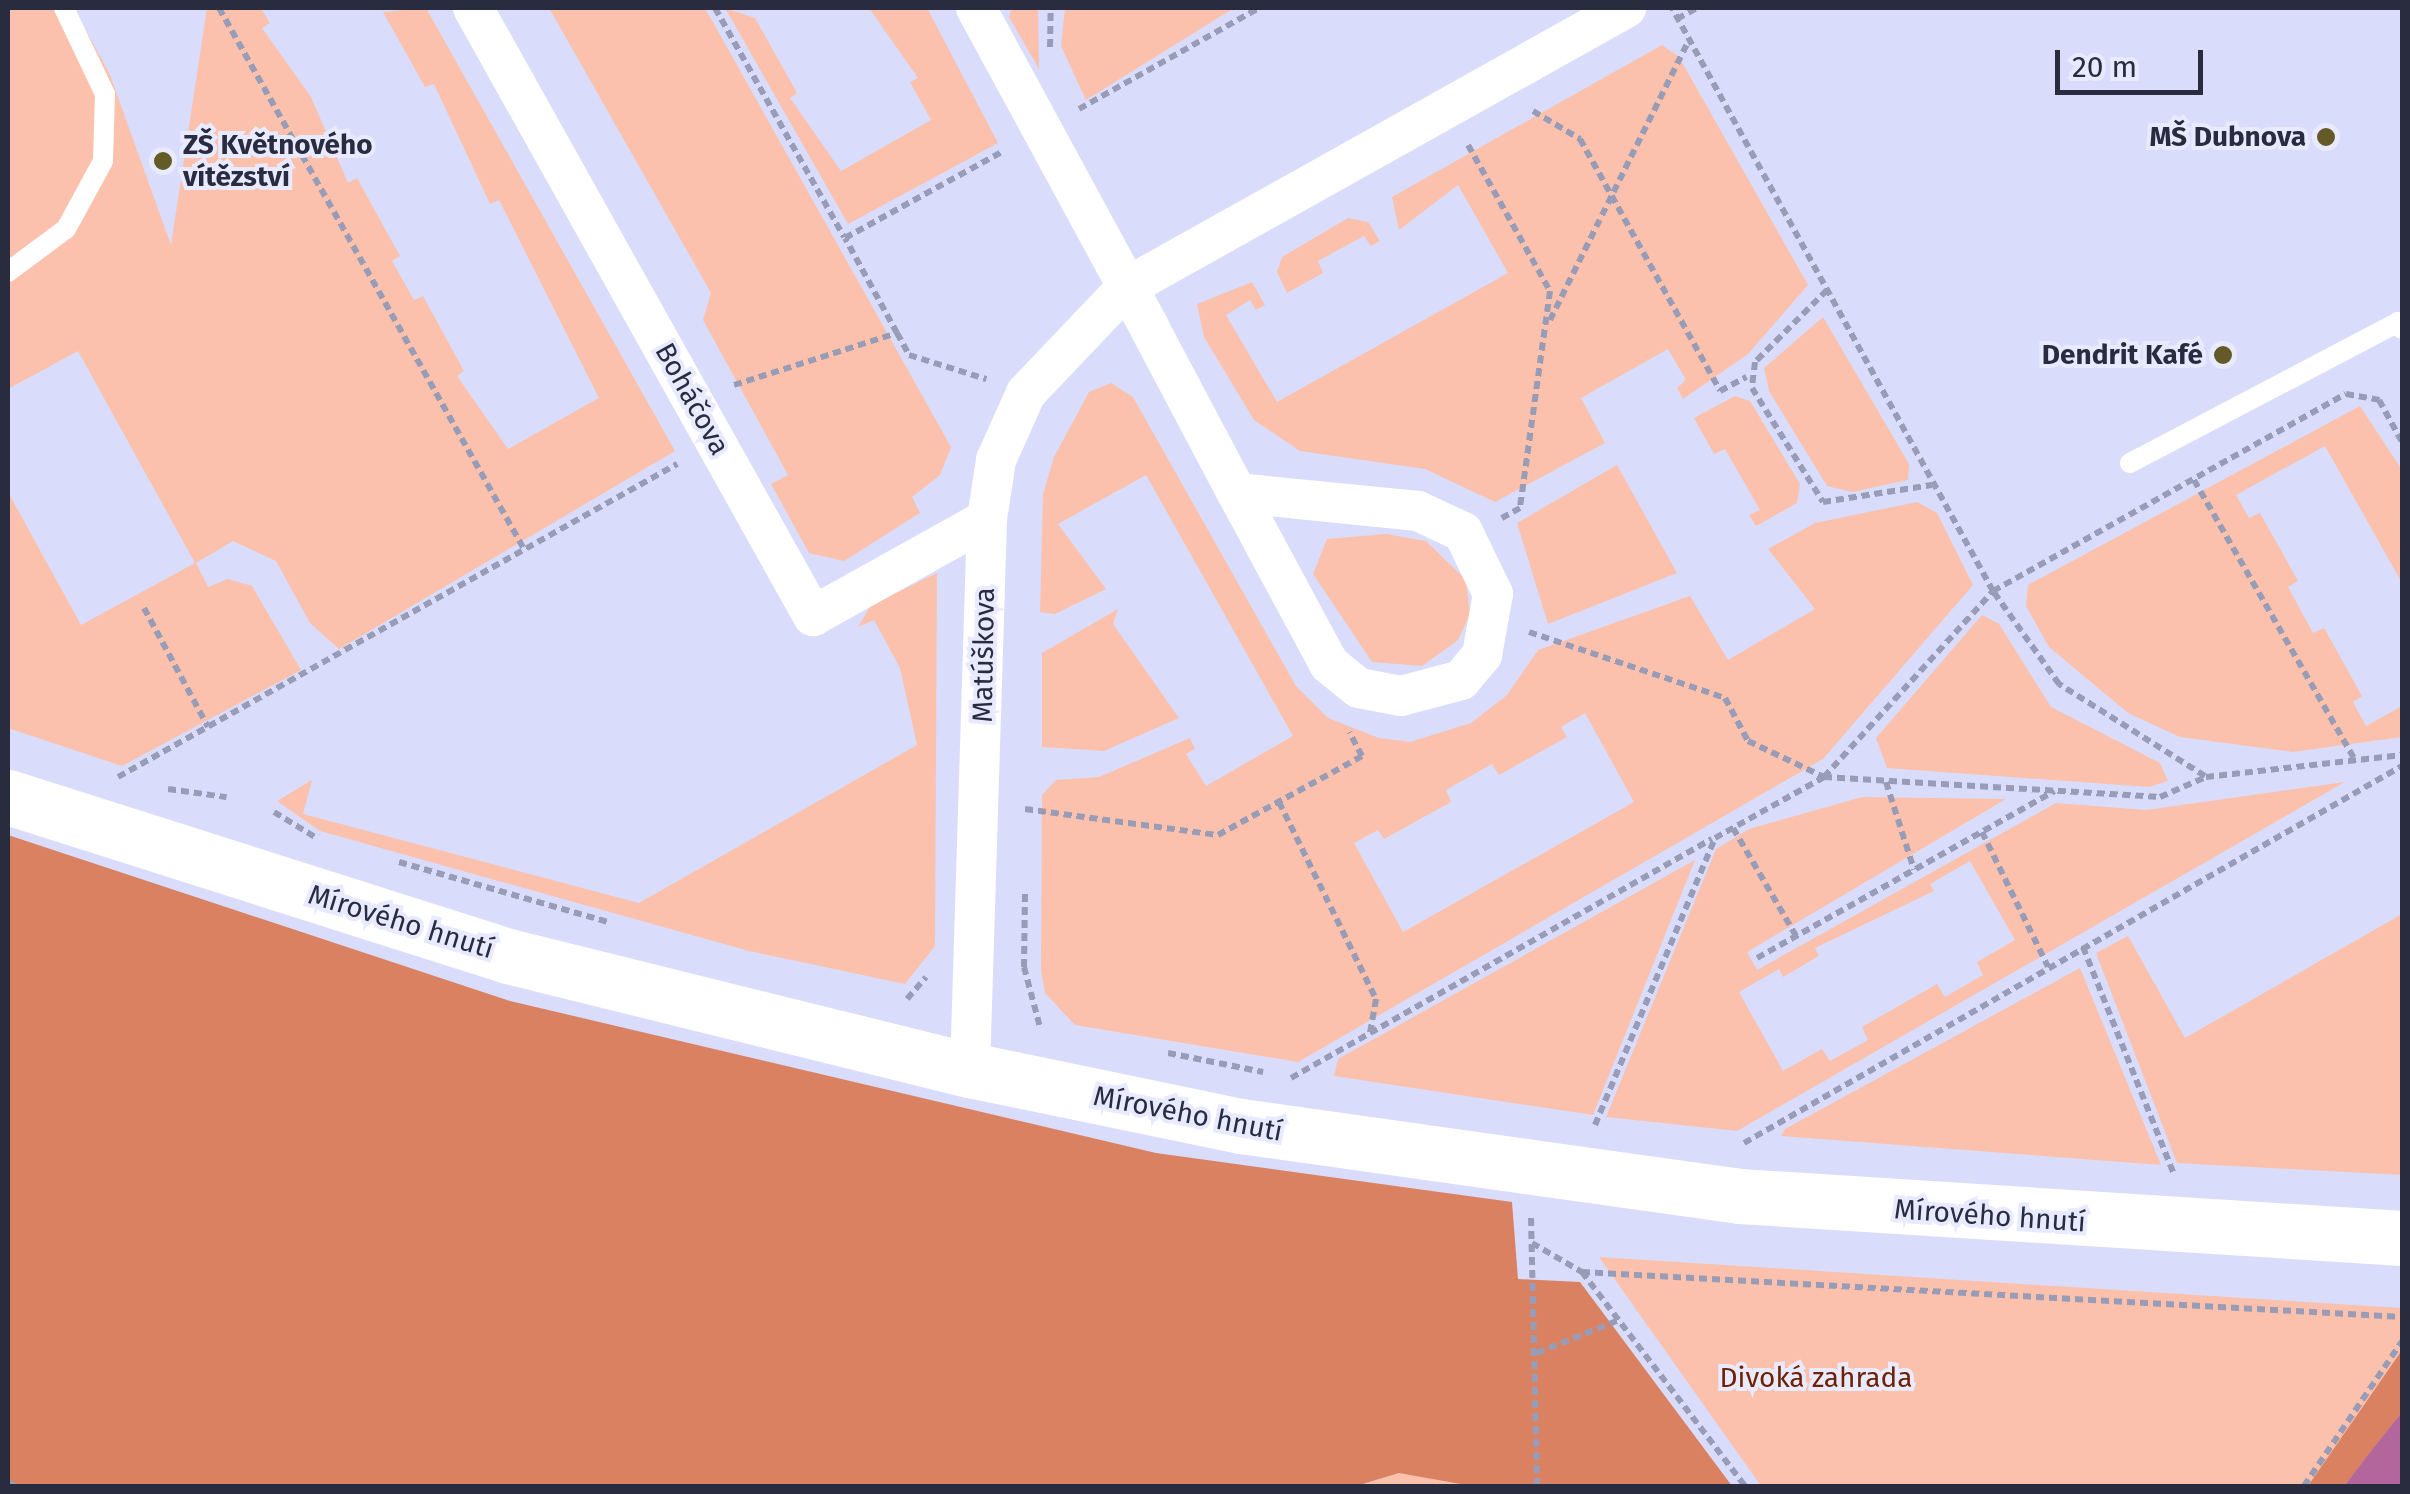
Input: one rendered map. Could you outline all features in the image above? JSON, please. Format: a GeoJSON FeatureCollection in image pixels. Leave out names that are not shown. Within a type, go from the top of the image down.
{"type":"FeatureCollection","features":[{"type":"Feature","properties":{"kind":"main road","name":"Mírového hnutí"},"geometry":{"type":"LineString","coordinates":[[8,797],[508,956],[970,1070],[1241,1126],[1740,1196],[2402,1238]]}},
{"type":"Feature","properties":{"kind":"street","name":"Boháčova"},"geometry":{"type":"LineString","coordinates":[[473,8],[814,616],[988,519]]}},
{"type":"Feature","properties":{"kind":"street"},"geometry":{"type":"LineString","coordinates":[[976,8],[1127,287],[1237,494],[1329,664],[1358,688],[1432,694],[1482,655],[1493,594],[1463,532],[1418,511],[1237,494]]}},
{"type":"Feature","properties":{"kind":"street","name":"Matúškova"},"geometry":{"type":"LineString","coordinates":[[970,1070],[988,519],[996,460],[1026,394],[1127,287],[1626,8]]}},
{"type":"Feature","properties":{"kind":"lane"},"geometry":{"type":"LineString","coordinates":[[8,272],[66,229],[104,162],[105,94],[64,8]]}},
{"type":"Feature","properties":{"kind":"lane"},"geometry":{"type":"LineString","coordinates":[[2130,463],[2398,322],[2402,329]]}},
{"type":"Feature","properties":{"kind":"path"},"geometry":{"type":"LineString","coordinates":[[219,8],[524,549]]}},
{"type":"Feature","properties":{"kind":"path"},"geometry":{"type":"LineString","coordinates":[[715,8],[844,238]]}},
{"type":"Feature","properties":{"kind":"path"},"geometry":{"type":"LineString","coordinates":[[1672,8],[1992,591],[2060,684],[2206,777]]}},
{"type":"Feature","properties":{"kind":"path"},"geometry":{"type":"LineString","coordinates":[[1547,325],[1690,40]]}},
{"type":"Feature","properties":{"kind":"path"},"geometry":{"type":"LineString","coordinates":[[1524,106],[1580,139],[1720,392],[1746,377],[1827,290]]}},
{"type":"Feature","properties":{"kind":"path"},"geometry":{"type":"LineString","coordinates":[[1465,139],[1547,282],[1547,325],[1520,508],[1500,520]]}},
{"type":"Feature","properties":{"kind":"path"},"geometry":{"type":"LineString","coordinates":[[118,777],[746,425],[725,388],[897,332],[909,355],[1026,394]]}},
{"type":"Feature","properties":{"kind":"path"},"geometry":{"type":"LineString","coordinates":[[980,393],[985,378],[998,364]]}},
{"type":"Feature","properties":{"kind":"path"},"geometry":{"type":"LineString","coordinates":[[1746,377],[1824,502],[1932,484]]}},
{"type":"Feature","properties":{"kind":"path"},"geometry":{"type":"LineString","coordinates":[[1291,1078],[1824,778],[1992,591],[2346,394],[2379,400],[2402,442]]}},
{"type":"Feature","properties":{"kind":"path"},"geometry":{"type":"LineString","coordinates":[[2194,480],[2356,762]]}},
{"type":"Feature","properties":{"kind":"path"},"geometry":{"type":"LineString","coordinates":[[144,608],[208,727]]}},
{"type":"Feature","properties":{"kind":"path"},"geometry":{"type":"LineString","coordinates":[[1530,632],[1725,698],[1748,741],[1824,778],[2160,796],[2206,777],[2402,755]]}},
{"type":"Feature","properties":{"kind":"path"},"geometry":{"type":"LineString","coordinates":[[1025,809],[1218,834],[1362,756],[1341,718]]}},
{"type":"Feature","properties":{"kind":"path"},"geometry":{"type":"LineString","coordinates":[[1740,1145],[2402,766]]}},
{"type":"Feature","properties":{"kind":"path"},"geometry":{"type":"LineString","coordinates":[[1886,782],[1914,870]]}},
{"type":"Feature","properties":{"kind":"path"},"geometry":{"type":"LineString","coordinates":[[1025,790],[1025,829]]}},
{"type":"Feature","properties":{"kind":"path"},"geometry":{"type":"LineString","coordinates":[[1758,958],[2055,791]]}},
{"type":"Feature","properties":{"kind":"path"},"geometry":{"type":"LineString","coordinates":[[1279,802],[1376,999],[1370,1034]]}},
{"type":"Feature","properties":{"kind":"path"},"geometry":{"type":"LineString","coordinates":[[274,812],[336,844]]}},
{"type":"Feature","properties":{"kind":"path"},"geometry":{"type":"LineString","coordinates":[[1733,828],[1796,936]]}},
{"type":"Feature","properties":{"kind":"path"},"geometry":{"type":"LineString","coordinates":[[1982,832],[2048,967]]}},
{"type":"Feature","properties":{"kind":"path"},"geometry":{"type":"LineString","coordinates":[[1595,1126],[1715,838]]}},
{"type":"Feature","properties":{"kind":"path"},"geometry":{"type":"LineString","coordinates":[[392,860],[613,924]]}},
{"type":"Feature","properties":{"kind":"path"},"geometry":{"type":"LineString","coordinates":[[1025,888],[1024,967],[1040,1027]]}},
{"type":"Feature","properties":{"kind":"path"},"geometry":{"type":"LineString","coordinates":[[2083,947],[2174,1175]]}},
{"type":"Feature","properties":{"kind":"path"},"geometry":{"type":"LineString","coordinates":[[907,999],[932,970]]}},
{"type":"Feature","properties":{"kind":"path"},"geometry":{"type":"LineString","coordinates":[[889,995],[924,1003]]}},
{"type":"Feature","properties":{"kind":"path"},"geometry":{"type":"LineString","coordinates":[[1530,1202],[1537,1353],[1537,1486]]}},
{"type":"Feature","properties":{"kind":"path"},"geometry":{"type":"LineString","coordinates":[[1532,1243],[1582,1272],[1746,1486]]}},
{"type":"Feature","properties":{"kind":"path"},"geometry":{"type":"LineString","coordinates":[[1582,1272],[2400,1317]]}},
{"type":"Feature","properties":{"kind":"path"},"geometry":{"type":"LineString","coordinates":[[1537,1353],[1621,1319]]}},
{"type":"Feature","properties":{"kind":"path"},"geometry":{"type":"LineString","coordinates":[[2304,1486],[2402,1341]]}},
{"type":"Feature","properties":{"kind":"path"},"geometry":{"type":"LineString","coordinates":[[8,1483],[15,1486]]}},
{"type":"Feature","properties":{"kind":"green space"},"geometry":{"type":"Polygon","coordinates":[[[8,8],[74,8],[110,75],[171,245],[207,8],[261,8],[270,23],[262,28],[311,97],[348,183],[357,178],[400,256],[392,261],[414,300],[423,296],[464,371],[457,376],[508,449],[599,398],[499,200],[490,204],[434,84],[425,87],[383,12],[426,8],[675,451],[339,649],[310,623],[276,561],[233,541],[196,563],[208,587],[228,579],[252,586],[301,670],[122,766],[8,728],[8,492],[81,625],[195,563],[78,351],[8,389],[8,8]]]}},
{"type":"Feature","properties":{"kind":"green space"},"geometry":{"type":"Polygon","coordinates":[[[549,8],[705,8],[951,447],[940,475],[912,497],[920,513],[844,561],[809,553],[771,484],[788,475],[703,320],[711,293],[549,8]]]}},
{"type":"Feature","properties":{"kind":"green space"},"geometry":{"type":"Polygon","coordinates":[[[725,8],[755,18],[797,93],[790,98],[841,171],[931,120],[910,82],[918,78],[869,8],[927,8],[998,143],[848,224],[725,8]]]}},
{"type":"Feature","properties":{"kind":"green space"},"geometry":{"type":"Polygon","coordinates":[[[1012,8],[1038,8],[1039,69],[1009,17],[1012,8]]]}},
{"type":"Feature","properties":{"kind":"green space"},"geometry":{"type":"Polygon","coordinates":[[[1065,8],[1234,8],[1086,100],[1061,46],[1065,8]]]}},
{"type":"Feature","properties":{"kind":"green space"},"geometry":{"type":"Polygon","coordinates":[[[1662,45],[1679,57],[1808,285],[1748,354],[1683,399],[1677,388],[1686,380],[1668,349],[1581,398],[1605,443],[1495,502],[1425,469],[1300,451],[1254,420],[1204,337],[1197,304],[1252,282],[1265,305],[1256,310],[1250,300],[1226,315],[1277,402],[1508,273],[1458,185],[1399,230],[1392,197],[1662,45]]]}},
{"type":"Feature","properties":{"kind":"green space"},"geometry":{"type":"Polygon","coordinates":[[[1348,218],[1368,222],[1380,241],[1371,246],[1364,236],[1318,261],[1323,273],[1287,293],[1277,272],[1282,257],[1348,218]]]}},
{"type":"Feature","properties":{"kind":"green space"},"geometry":{"type":"Polygon","coordinates":[[[1823,317],[1909,464],[1908,480],[1852,492],[1827,486],[1769,391],[1764,368],[1823,317]]]}},
{"type":"Feature","properties":{"kind":"green space"},"geometry":{"type":"Polygon","coordinates":[[[1111,383],[1133,397],[1296,686],[1328,718],[1379,738],[1410,742],[1471,723],[1507,695],[1538,650],[1690,596],[1728,660],[1815,609],[1768,549],[1815,523],[1917,502],[1937,513],[1973,585],[1823,759],[1298,1062],[1075,1025],[1045,993],[1041,970],[1042,795],[1056,780],[1099,777],[1190,738],[1195,749],[1186,754],[1206,786],[1293,736],[1146,475],[1058,524],[1106,589],[1055,614],[1040,612],[1043,494],[1054,457],[1089,392],[1111,383]],[[1585,713],[1561,727],[1567,737],[1499,775],[1492,764],[1446,790],[1451,802],[1384,839],[1378,830],[1354,843],[1403,932],[1634,802],[1585,713]]]}},
{"type":"Feature","properties":{"kind":"green space"},"geometry":{"type":"Polygon","coordinates":[[[1735,396],[1750,401],[1800,484],[1797,503],[1756,526],[1749,515],[1760,510],[1725,449],[1714,454],[1694,418],[1735,396]]]}},
{"type":"Feature","properties":{"kind":"green space"},"geometry":{"type":"Polygon","coordinates":[[[2360,406],[2402,470],[2402,583],[2325,446],[2236,495],[2249,518],[2260,513],[2298,581],[2288,587],[2313,633],[2324,628],[2362,696],[2353,702],[2366,726],[2402,706],[2402,737],[2293,752],[2180,737],[2128,713],[2049,647],[2026,606],[2028,585],[2360,406]]]}},
{"type":"Feature","properties":{"kind":"green space"},"geometry":{"type":"Polygon","coordinates":[[[1617,465],[1677,573],[1548,624],[1517,523],[1617,465]]]}},
{"type":"Feature","properties":{"kind":"green space"},"geometry":{"type":"Polygon","coordinates":[[[1386,534],[1426,541],[1466,580],[1470,614],[1458,640],[1422,666],[1372,662],[1313,574],[1327,539],[1386,534]]]}},
{"type":"Feature","properties":{"kind":"green space"},"geometry":{"type":"Polygon","coordinates":[[[937,573],[935,946],[905,984],[749,951],[320,831],[277,801],[312,780],[303,814],[639,903],[917,745],[900,668],[874,620],[858,627],[871,605],[937,573]]]}},
{"type":"Feature","properties":{"kind":"green space"},"geometry":{"type":"Polygon","coordinates":[[[1118,609],[1113,624],[1179,718],[1104,751],[1042,747],[1042,653],[1118,609]]]}},
{"type":"Feature","properties":{"kind":"green space"},"geometry":{"type":"Polygon","coordinates":[[[1982,615],[1999,624],[2051,707],[2160,763],[2168,781],[2149,787],[1887,768],[1876,738],[1982,615]]]}},
{"type":"Feature","properties":{"kind":"green space"},"geometry":{"type":"Polygon","coordinates":[[[2345,782],[1737,1131],[1606,1117],[1716,849],[1749,829],[1862,797],[2006,799],[1747,952],[1757,970],[2056,803],[2146,810],[2345,782]],[[1970,861],[1930,884],[1934,891],[1815,948],[1819,956],[1783,977],[1779,969],[1739,992],[1783,1071],[1822,1049],[1830,1061],[1868,1040],[1862,1027],[1937,984],[1945,997],[1983,975],[1977,962],[2015,940],[1970,861]]]}},
{"type":"Feature","properties":{"kind":"green space"},"geometry":{"type":"Polygon","coordinates":[[[1695,860],[1593,1115],[1334,1076],[1338,1059],[1695,860]]]}},
{"type":"Feature","properties":{"kind":"green space"},"geometry":{"type":"Polygon","coordinates":[[[2402,914],[2402,1175],[2177,1163],[2096,953],[2128,936],[2185,1038],[2402,914]]]}},
{"type":"Feature","properties":{"kind":"green space"},"geometry":{"type":"Polygon","coordinates":[[[2080,968],[2161,1165],[1781,1136],[1785,1129],[2080,968]]]}},
{"type":"Feature","properties":{"kind":"green space","name":"Divoká zahrada"},"geometry":{"type":"Polygon","coordinates":[[[1599,1257],[2402,1308],[2402,1486],[1761,1486],[1599,1257]]]}},
{"type":"Feature","properties":{"kind":"green space"},"geometry":{"type":"Polygon","coordinates":[[[1399,1473],[1460,1479],[1472,1486],[1356,1486],[1399,1473]]]}},
{"type":"Feature","properties":{"kind":"shaded area"},"geometry":{"type":"Polygon","coordinates":[[[8,835],[510,1001],[1156,1153],[1512,1202],[1518,1279],[1580,1282],[1732,1486],[1472,1486],[1399,1473],[1356,1486],[8,1486],[8,835]]]}},
{"type":"Feature","properties":{"kind":"shaded area"},"geometry":{"type":"Polygon","coordinates":[[[2402,1350],[2402,1412],[2344,1486],[2308,1486],[2402,1350]]]}},
{"type":"Feature","properties":{"kind":"shaded area"},"geometry":{"type":"Polygon","coordinates":[[[2402,1412],[2402,1486],[2344,1486],[2371,1451],[2402,1412]]]}},
{"type":"Feature","properties":{"kind":"place","name":"MŠ Dubnova"},"geometry":{"type":"Point","coordinates":[2326,137]}},
{"type":"Feature","properties":{"kind":"place","name":"ZŠ Květnového vítězství"},"geometry":{"type":"Point","coordinates":[163,161]}},
{"type":"Feature","properties":{"kind":"place","name":"Dendrit Kafé"},"geometry":{"type":"Point","coordinates":[2223,355]}}]}
